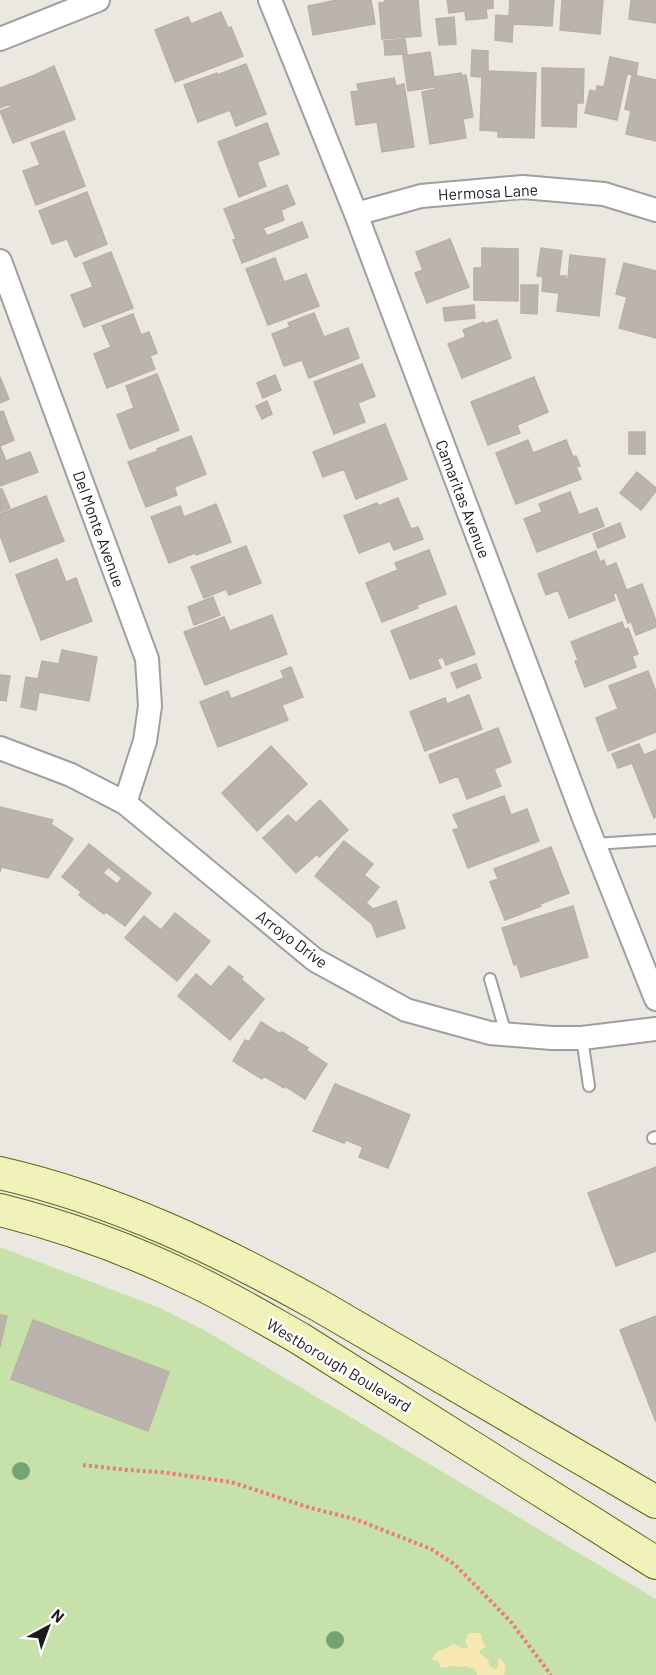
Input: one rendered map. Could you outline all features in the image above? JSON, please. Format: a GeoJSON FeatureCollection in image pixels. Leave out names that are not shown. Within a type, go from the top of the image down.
{"type":"FeatureCollection","features":[{"type":"Feature","properties":{"kind":"main road"},"geometry":{"type":"LineString","coordinates":[[0,1173],[29,1179],[91,1199],[225,1255],[320,1306],[656,1502]]}},
{"type":"Feature","properties":{"kind":"main road","name":"Westborough Boulevard"},"geometry":{"type":"LineString","coordinates":[[0,1210],[78,1233],[134,1253],[187,1277],[299,1338],[656,1563]]}},
{"type":"Feature","properties":{"kind":"street"},"geometry":{"type":"LineString","coordinates":[[0,39],[98,0]]}},
{"type":"Feature","properties":{"kind":"street","name":"Camaritas Avenue"},"geometry":{"type":"LineString","coordinates":[[270,0],[356,213],[594,844],[656,999]]}},
{"type":"Feature","properties":{"kind":"street","name":"Hermosa Lane"},"geometry":{"type":"LineString","coordinates":[[356,213],[421,196],[523,187],[604,194],[656,210]]}},
{"type":"Feature","properties":{"kind":"street","name":"Del Monte Avenue"},"geometry":{"type":"LineString","coordinates":[[0,261],[147,659],[150,706],[145,741],[125,804]]}},
{"type":"Feature","properties":{"kind":"street","name":"Arroyo Drive"},"geometry":{"type":"LineString","coordinates":[[0,748],[71,775],[125,804],[315,960],[406,1010],[490,1033],[552,1038],[582,1038],[656,1029]]}},
{"type":"Feature","properties":{"kind":"lane"},"geometry":{"type":"LineString","coordinates":[[594,844],[656,840]]}},
{"type":"Feature","properties":{"kind":"lane"},"geometry":{"type":"LineString","coordinates":[[489,979],[506,1034]]}},
{"type":"Feature","properties":{"kind":"lane"},"geometry":{"type":"LineString","coordinates":[[582,1038],[588,1086]]}},
{"type":"Feature","properties":{"kind":"path"},"geometry":{"type":"LineString","coordinates":[[83,1465],[160,1472],[231,1482],[355,1520],[430,1549],[454,1564],[503,1614],[551,1675]]}},
{"type":"Feature","properties":{"kind":"green space"},"geometry":{"type":"Polygon","coordinates":[[[0,1247],[160,1308],[204,1330],[656,1599],[656,1675],[0,1675],[0,1247]]]}},
{"type":"Feature","properties":{"kind":"sand"},"geometry":{"type":"Polygon","coordinates":[[[469,1633],[480,1633],[486,1647],[480,1650],[480,1654],[487,1658],[490,1666],[495,1669],[498,1667],[498,1660],[501,1659],[505,1667],[504,1675],[477,1675],[475,1669],[465,1666],[441,1668],[438,1661],[432,1659],[437,1652],[454,1644],[467,1648],[465,1641],[469,1633]]]}},
{"type":"Feature","properties":{"kind":"building"},"geometry":{"type":"Polygon","coordinates":[[[337,0],[371,0],[375,24],[313,35],[308,6],[337,0]]]}},
{"type":"Feature","properties":{"kind":"building"},"geometry":{"type":"Polygon","coordinates":[[[385,0],[418,0],[421,36],[382,39],[379,3],[385,0]]]}},
{"type":"Feature","properties":{"kind":"building"},"geometry":{"type":"Polygon","coordinates":[[[447,0],[493,0],[493,8],[486,9],[487,18],[466,20],[465,11],[449,13],[447,0]]]}},
{"type":"Feature","properties":{"kind":"building"},"geometry":{"type":"Polygon","coordinates":[[[510,0],[554,0],[552,26],[513,24],[512,42],[495,40],[496,15],[509,16],[510,0]]]}},
{"type":"Feature","properties":{"kind":"building"},"geometry":{"type":"Polygon","coordinates":[[[562,0],[603,0],[600,34],[560,30],[562,0]]]}},
{"type":"Feature","properties":{"kind":"building"},"geometry":{"type":"Polygon","coordinates":[[[631,0],[656,0],[656,23],[629,19],[631,0]]]}},
{"type":"Feature","properties":{"kind":"building"},"geometry":{"type":"Polygon","coordinates":[[[221,12],[228,28],[231,27],[243,56],[175,82],[155,30],[188,17],[191,24],[221,12]]]}},
{"type":"Feature","properties":{"kind":"building"},"geometry":{"type":"Polygon","coordinates":[[[454,17],[456,44],[439,45],[436,19],[454,17]]]}},
{"type":"Feature","properties":{"kind":"building"},"geometry":{"type":"Polygon","coordinates":[[[405,39],[407,54],[385,55],[384,41],[405,39]]]}},
{"type":"Feature","properties":{"kind":"building"},"geometry":{"type":"Polygon","coordinates":[[[472,50],[488,51],[488,71],[536,73],[534,138],[498,137],[498,131],[480,130],[482,77],[471,76],[472,50]]]}},
{"type":"Feature","properties":{"kind":"building"},"geometry":{"type":"Polygon","coordinates":[[[430,52],[434,77],[461,73],[461,76],[466,75],[473,117],[463,119],[466,138],[430,144],[422,92],[436,89],[435,87],[408,91],[403,56],[430,52]]]}},
{"type":"Feature","properties":{"kind":"building"},"geometry":{"type":"Polygon","coordinates":[[[610,57],[638,63],[636,75],[627,74],[617,120],[585,113],[590,90],[596,92],[597,86],[604,87],[610,57]]]}},
{"type":"Feature","properties":{"kind":"building"},"geometry":{"type":"Polygon","coordinates":[[[246,64],[266,114],[236,126],[230,110],[198,122],[184,85],[246,64]]]}},
{"type":"Feature","properties":{"kind":"building"},"geometry":{"type":"Polygon","coordinates":[[[54,66],[75,119],[13,143],[0,111],[11,107],[9,104],[0,108],[0,88],[54,66]]]}},
{"type":"Feature","properties":{"kind":"building"},"geometry":{"type":"Polygon","coordinates":[[[542,68],[584,69],[583,103],[577,103],[576,127],[542,126],[542,68]]]}},
{"type":"Feature","properties":{"kind":"building"},"geometry":{"type":"Polygon","coordinates":[[[632,75],[656,80],[656,141],[626,134],[631,111],[625,109],[632,75]]]}},
{"type":"Feature","properties":{"kind":"building"},"geometry":{"type":"Polygon","coordinates":[[[394,78],[396,86],[404,84],[414,147],[382,152],[377,122],[356,125],[351,92],[359,91],[357,84],[394,78]]]}},
{"type":"Feature","properties":{"kind":"building"},"geometry":{"type":"Polygon","coordinates":[[[267,123],[279,154],[257,162],[266,186],[239,197],[218,142],[267,123]]]}},
{"type":"Feature","properties":{"kind":"building"},"geometry":{"type":"Polygon","coordinates":[[[64,131],[85,186],[36,205],[23,171],[40,165],[31,143],[64,131]]]}},
{"type":"Feature","properties":{"kind":"building"},"geometry":{"type":"Polygon","coordinates":[[[287,185],[295,204],[281,210],[284,220],[263,228],[267,236],[302,222],[308,237],[242,263],[233,240],[236,239],[224,209],[287,185]]]}},
{"type":"Feature","properties":{"kind":"building"},"geometry":{"type":"Polygon","coordinates":[[[87,192],[107,244],[75,257],[67,239],[52,244],[39,211],[87,192]]]}},
{"type":"Feature","properties":{"kind":"building"},"geometry":{"type":"Polygon","coordinates":[[[450,239],[469,287],[427,303],[415,273],[423,270],[416,252],[450,239]]]}},
{"type":"Feature","properties":{"kind":"building"},"geometry":{"type":"Polygon","coordinates":[[[482,248],[518,249],[518,301],[474,300],[474,268],[482,268],[482,248]]]}},
{"type":"Feature","properties":{"kind":"building"},"geometry":{"type":"Polygon","coordinates":[[[541,248],[562,251],[559,276],[566,276],[565,278],[568,279],[570,255],[605,259],[599,316],[557,311],[559,293],[542,291],[543,277],[537,276],[541,248]]]}},
{"type":"Feature","properties":{"kind":"building"},"geometry":{"type":"Polygon","coordinates":[[[111,252],[133,308],[84,327],[71,295],[93,287],[83,263],[111,252]]]}},
{"type":"Feature","properties":{"kind":"building"},"geometry":{"type":"Polygon","coordinates":[[[275,258],[284,282],[306,274],[319,306],[268,325],[246,269],[275,258]]]}},
{"type":"Feature","properties":{"kind":"building"},"geometry":{"type":"Polygon","coordinates":[[[624,263],[656,271],[656,338],[619,328],[627,297],[616,294],[624,263]]]}},
{"type":"Feature","properties":{"kind":"building"},"geometry":{"type":"Polygon","coordinates":[[[521,285],[538,285],[537,314],[521,313],[521,285]]]}},
{"type":"Feature","properties":{"kind":"building"},"geometry":{"type":"Polygon","coordinates":[[[474,305],[475,318],[445,321],[443,308],[474,305]]]}},
{"type":"Feature","properties":{"kind":"building"},"geometry":{"type":"Polygon","coordinates":[[[314,313],[324,337],[348,328],[359,358],[309,378],[302,360],[284,366],[272,334],[290,327],[288,323],[314,313]]]}},
{"type":"Feature","properties":{"kind":"building"},"geometry":{"type":"Polygon","coordinates":[[[133,314],[141,335],[149,332],[157,353],[150,356],[155,369],[107,388],[94,354],[111,347],[102,326],[133,314]]]}},
{"type":"Feature","properties":{"kind":"building"},"geometry":{"type":"Polygon","coordinates":[[[497,320],[511,358],[462,378],[448,344],[466,337],[463,330],[497,320]]]}},
{"type":"Feature","properties":{"kind":"building"},"geometry":{"type":"Polygon","coordinates":[[[362,364],[375,396],[358,403],[365,422],[334,434],[314,382],[362,364]]]}},
{"type":"Feature","properties":{"kind":"building"},"geometry":{"type":"Polygon","coordinates":[[[157,374],[179,430],[130,449],[117,415],[134,408],[126,386],[157,374]]]}},
{"type":"Feature","properties":{"kind":"building"},"geometry":{"type":"Polygon","coordinates":[[[275,375],[281,390],[263,398],[257,383],[275,375]]]}},
{"type":"Feature","properties":{"kind":"building"},"geometry":{"type":"Polygon","coordinates":[[[0,377],[9,399],[0,403],[0,377]]]}},
{"type":"Feature","properties":{"kind":"building"},"geometry":{"type":"Polygon","coordinates":[[[534,377],[548,412],[517,425],[520,433],[488,445],[471,402],[534,377]]]}},
{"type":"Feature","properties":{"kind":"building"},"geometry":{"type":"Polygon","coordinates":[[[267,401],[272,414],[262,419],[256,406],[267,401]]]}},
{"type":"Feature","properties":{"kind":"building"},"geometry":{"type":"Polygon","coordinates":[[[3,411],[14,440],[0,446],[0,412],[3,411]]]}},
{"type":"Feature","properties":{"kind":"building"},"geometry":{"type":"Polygon","coordinates":[[[385,424],[407,479],[356,499],[344,469],[323,477],[313,452],[385,424]]]}},
{"type":"Feature","properties":{"kind":"building"},"geometry":{"type":"Polygon","coordinates":[[[629,432],[645,432],[645,454],[629,454],[629,432]]]}},
{"type":"Feature","properties":{"kind":"building"},"geometry":{"type":"Polygon","coordinates":[[[191,436],[206,474],[174,487],[177,495],[146,507],[128,462],[191,436]]]}},
{"type":"Feature","properties":{"kind":"building"},"geometry":{"type":"Polygon","coordinates":[[[528,440],[533,453],[566,440],[573,457],[576,456],[580,466],[576,467],[581,479],[516,504],[496,453],[528,440]]]}},
{"type":"Feature","properties":{"kind":"building"},"geometry":{"type":"Polygon","coordinates":[[[0,446],[6,461],[30,452],[38,472],[0,486],[0,446]]]}},
{"type":"Feature","properties":{"kind":"building"},"geometry":{"type":"Polygon","coordinates":[[[637,472],[656,488],[641,510],[620,493],[637,472]]]}},
{"type":"Feature","properties":{"kind":"building"},"geometry":{"type":"Polygon","coordinates":[[[0,489],[10,508],[0,512],[0,489]]]}},
{"type":"Feature","properties":{"kind":"building"},"geometry":{"type":"Polygon","coordinates":[[[570,492],[579,515],[597,508],[604,526],[537,552],[524,519],[542,512],[539,504],[570,492]]]}},
{"type":"Feature","properties":{"kind":"building"},"geometry":{"type":"Polygon","coordinates":[[[46,496],[64,541],[10,562],[0,535],[0,514],[46,496]]]}},
{"type":"Feature","properties":{"kind":"building"},"geometry":{"type":"Polygon","coordinates":[[[398,498],[411,529],[418,527],[423,539],[394,550],[390,541],[359,553],[344,516],[377,503],[378,506],[398,498]]]}},
{"type":"Feature","properties":{"kind":"building"},"geometry":{"type":"Polygon","coordinates":[[[216,504],[231,542],[169,563],[151,517],[180,506],[184,517],[216,504]]]}},
{"type":"Feature","properties":{"kind":"building"},"geometry":{"type":"Polygon","coordinates":[[[620,523],[625,537],[598,548],[593,534],[620,523]]]}},
{"type":"Feature","properties":{"kind":"building"},"geometry":{"type":"Polygon","coordinates":[[[246,546],[261,583],[229,595],[226,589],[204,598],[191,567],[246,546]]]}},
{"type":"Feature","properties":{"kind":"building"},"geometry":{"type":"Polygon","coordinates":[[[429,550],[446,594],[382,622],[366,583],[398,570],[395,563],[429,550]]]}},
{"type":"Feature","properties":{"kind":"building"},"geometry":{"type":"Polygon","coordinates":[[[596,551],[600,562],[604,560],[606,567],[616,563],[626,589],[613,594],[615,600],[569,618],[558,590],[546,595],[538,574],[596,551]]]}},
{"type":"Feature","properties":{"kind":"building"},"geometry":{"type":"Polygon","coordinates":[[[57,559],[66,582],[76,578],[92,621],[41,640],[16,575],[57,559]]]}},
{"type":"Feature","properties":{"kind":"building"},"geometry":{"type":"Polygon","coordinates":[[[642,584],[656,621],[656,627],[636,635],[631,621],[628,623],[617,594],[642,584]]]}},
{"type":"Feature","properties":{"kind":"building"},"geometry":{"type":"Polygon","coordinates":[[[213,597],[220,615],[194,625],[188,607],[213,597]]]}},
{"type":"Feature","properties":{"kind":"building"},"geometry":{"type":"Polygon","coordinates":[[[456,606],[475,654],[446,665],[443,657],[437,659],[441,668],[410,679],[391,631],[456,606]]]}},
{"type":"Feature","properties":{"kind":"building"},"geometry":{"type":"Polygon","coordinates":[[[272,615],[287,654],[205,685],[184,632],[224,617],[230,631],[272,615]]]}},
{"type":"Feature","properties":{"kind":"building"},"geometry":{"type":"Polygon","coordinates":[[[622,622],[625,630],[628,628],[638,654],[632,656],[636,667],[585,687],[575,661],[578,660],[571,642],[622,622]]]}},
{"type":"Feature","properties":{"kind":"building"},"geometry":{"type":"Polygon","coordinates":[[[62,650],[97,657],[89,701],[39,692],[36,710],[21,707],[26,677],[38,679],[42,661],[59,664],[62,650]]]}},
{"type":"Feature","properties":{"kind":"building"},"geometry":{"type":"Polygon","coordinates":[[[476,664],[481,678],[457,688],[451,673],[476,664]]]}},
{"type":"Feature","properties":{"kind":"building"},"geometry":{"type":"Polygon","coordinates":[[[291,667],[303,697],[282,705],[288,720],[218,747],[200,702],[228,691],[231,699],[284,678],[281,671],[291,667]]]}},
{"type":"Feature","properties":{"kind":"building"},"geometry":{"type":"Polygon","coordinates":[[[648,671],[656,692],[656,732],[608,751],[596,718],[618,709],[609,686],[648,671]]]}},
{"type":"Feature","properties":{"kind":"building"},"geometry":{"type":"Polygon","coordinates":[[[0,675],[10,676],[6,701],[0,700],[0,675]]]}},
{"type":"Feature","properties":{"kind":"building"},"geometry":{"type":"Polygon","coordinates":[[[469,695],[482,729],[425,751],[410,712],[445,698],[447,704],[469,695]]]}},
{"type":"Feature","properties":{"kind":"building"},"geometry":{"type":"Polygon","coordinates":[[[498,728],[511,762],[494,769],[501,786],[467,799],[458,776],[440,783],[429,755],[498,728]]]}},
{"type":"Feature","properties":{"kind":"building"},"geometry":{"type":"Polygon","coordinates":[[[639,744],[644,755],[656,750],[656,817],[654,818],[632,763],[618,768],[612,754],[639,744]]]}},
{"type":"Feature","properties":{"kind":"building"},"geometry":{"type":"Polygon","coordinates":[[[271,746],[307,784],[257,831],[222,793],[271,746]]]}},
{"type":"Feature","properties":{"kind":"building"},"geometry":{"type":"Polygon","coordinates":[[[504,796],[511,815],[527,809],[539,841],[468,868],[453,830],[459,828],[453,815],[504,796]]]}},
{"type":"Feature","properties":{"kind":"building"},"geometry":{"type":"Polygon","coordinates":[[[320,800],[348,830],[319,857],[317,854],[296,873],[263,838],[288,815],[296,823],[320,800]]]}},
{"type":"Feature","properties":{"kind":"building"},"geometry":{"type":"Polygon","coordinates":[[[0,807],[53,820],[51,824],[73,839],[48,878],[1,867],[0,872],[0,807]]]}},
{"type":"Feature","properties":{"kind":"building"},"geometry":{"type":"Polygon","coordinates":[[[344,841],[373,864],[364,875],[379,887],[366,903],[373,909],[396,901],[405,928],[377,937],[372,924],[315,876],[344,841]]]}},
{"type":"Feature","properties":{"kind":"building"},"geometry":{"type":"Polygon","coordinates":[[[89,844],[151,893],[125,926],[79,895],[81,892],[62,877],[89,844]],[[108,867],[103,873],[117,884],[122,878],[108,867]]]}},
{"type":"Feature","properties":{"kind":"building"},"geometry":{"type":"Polygon","coordinates":[[[551,847],[569,893],[505,920],[490,882],[498,879],[494,869],[551,847]]]}},
{"type":"Feature","properties":{"kind":"building"},"geometry":{"type":"Polygon","coordinates":[[[573,906],[588,957],[521,977],[517,964],[514,965],[502,928],[573,906]]]}},
{"type":"Feature","properties":{"kind":"building"},"geometry":{"type":"Polygon","coordinates":[[[175,913],[210,941],[177,981],[125,938],[144,916],[161,930],[175,913]]]}},
{"type":"Feature","properties":{"kind":"building"},"geometry":{"type":"Polygon","coordinates":[[[229,966],[264,999],[230,1040],[178,996],[196,974],[211,987],[229,966]]]}},
{"type":"Feature","properties":{"kind":"building"},"geometry":{"type":"Polygon","coordinates":[[[261,1022],[308,1048],[306,1050],[327,1064],[305,1099],[264,1076],[262,1079],[233,1061],[245,1040],[249,1042],[261,1022]]]}},
{"type":"Feature","properties":{"kind":"building"},"geometry":{"type":"Polygon","coordinates":[[[335,1084],[410,1115],[388,1168],[359,1157],[363,1147],[346,1140],[344,1143],[313,1131],[335,1084]]]}},
{"type":"Feature","properties":{"kind":"building"},"geometry":{"type":"Polygon","coordinates":[[[656,1167],[656,1251],[616,1266],[588,1193],[656,1167]]]}},
{"type":"Feature","properties":{"kind":"building"},"geometry":{"type":"Polygon","coordinates":[[[0,1315],[7,1316],[0,1347],[0,1315]]]}},
{"type":"Feature","properties":{"kind":"building"},"geometry":{"type":"Polygon","coordinates":[[[656,1316],[656,1422],[620,1330],[656,1316]]]}},
{"type":"Feature","properties":{"kind":"building"},"geometry":{"type":"Polygon","coordinates":[[[33,1320],[169,1372],[148,1431],[11,1379],[33,1320]]]}}]}
